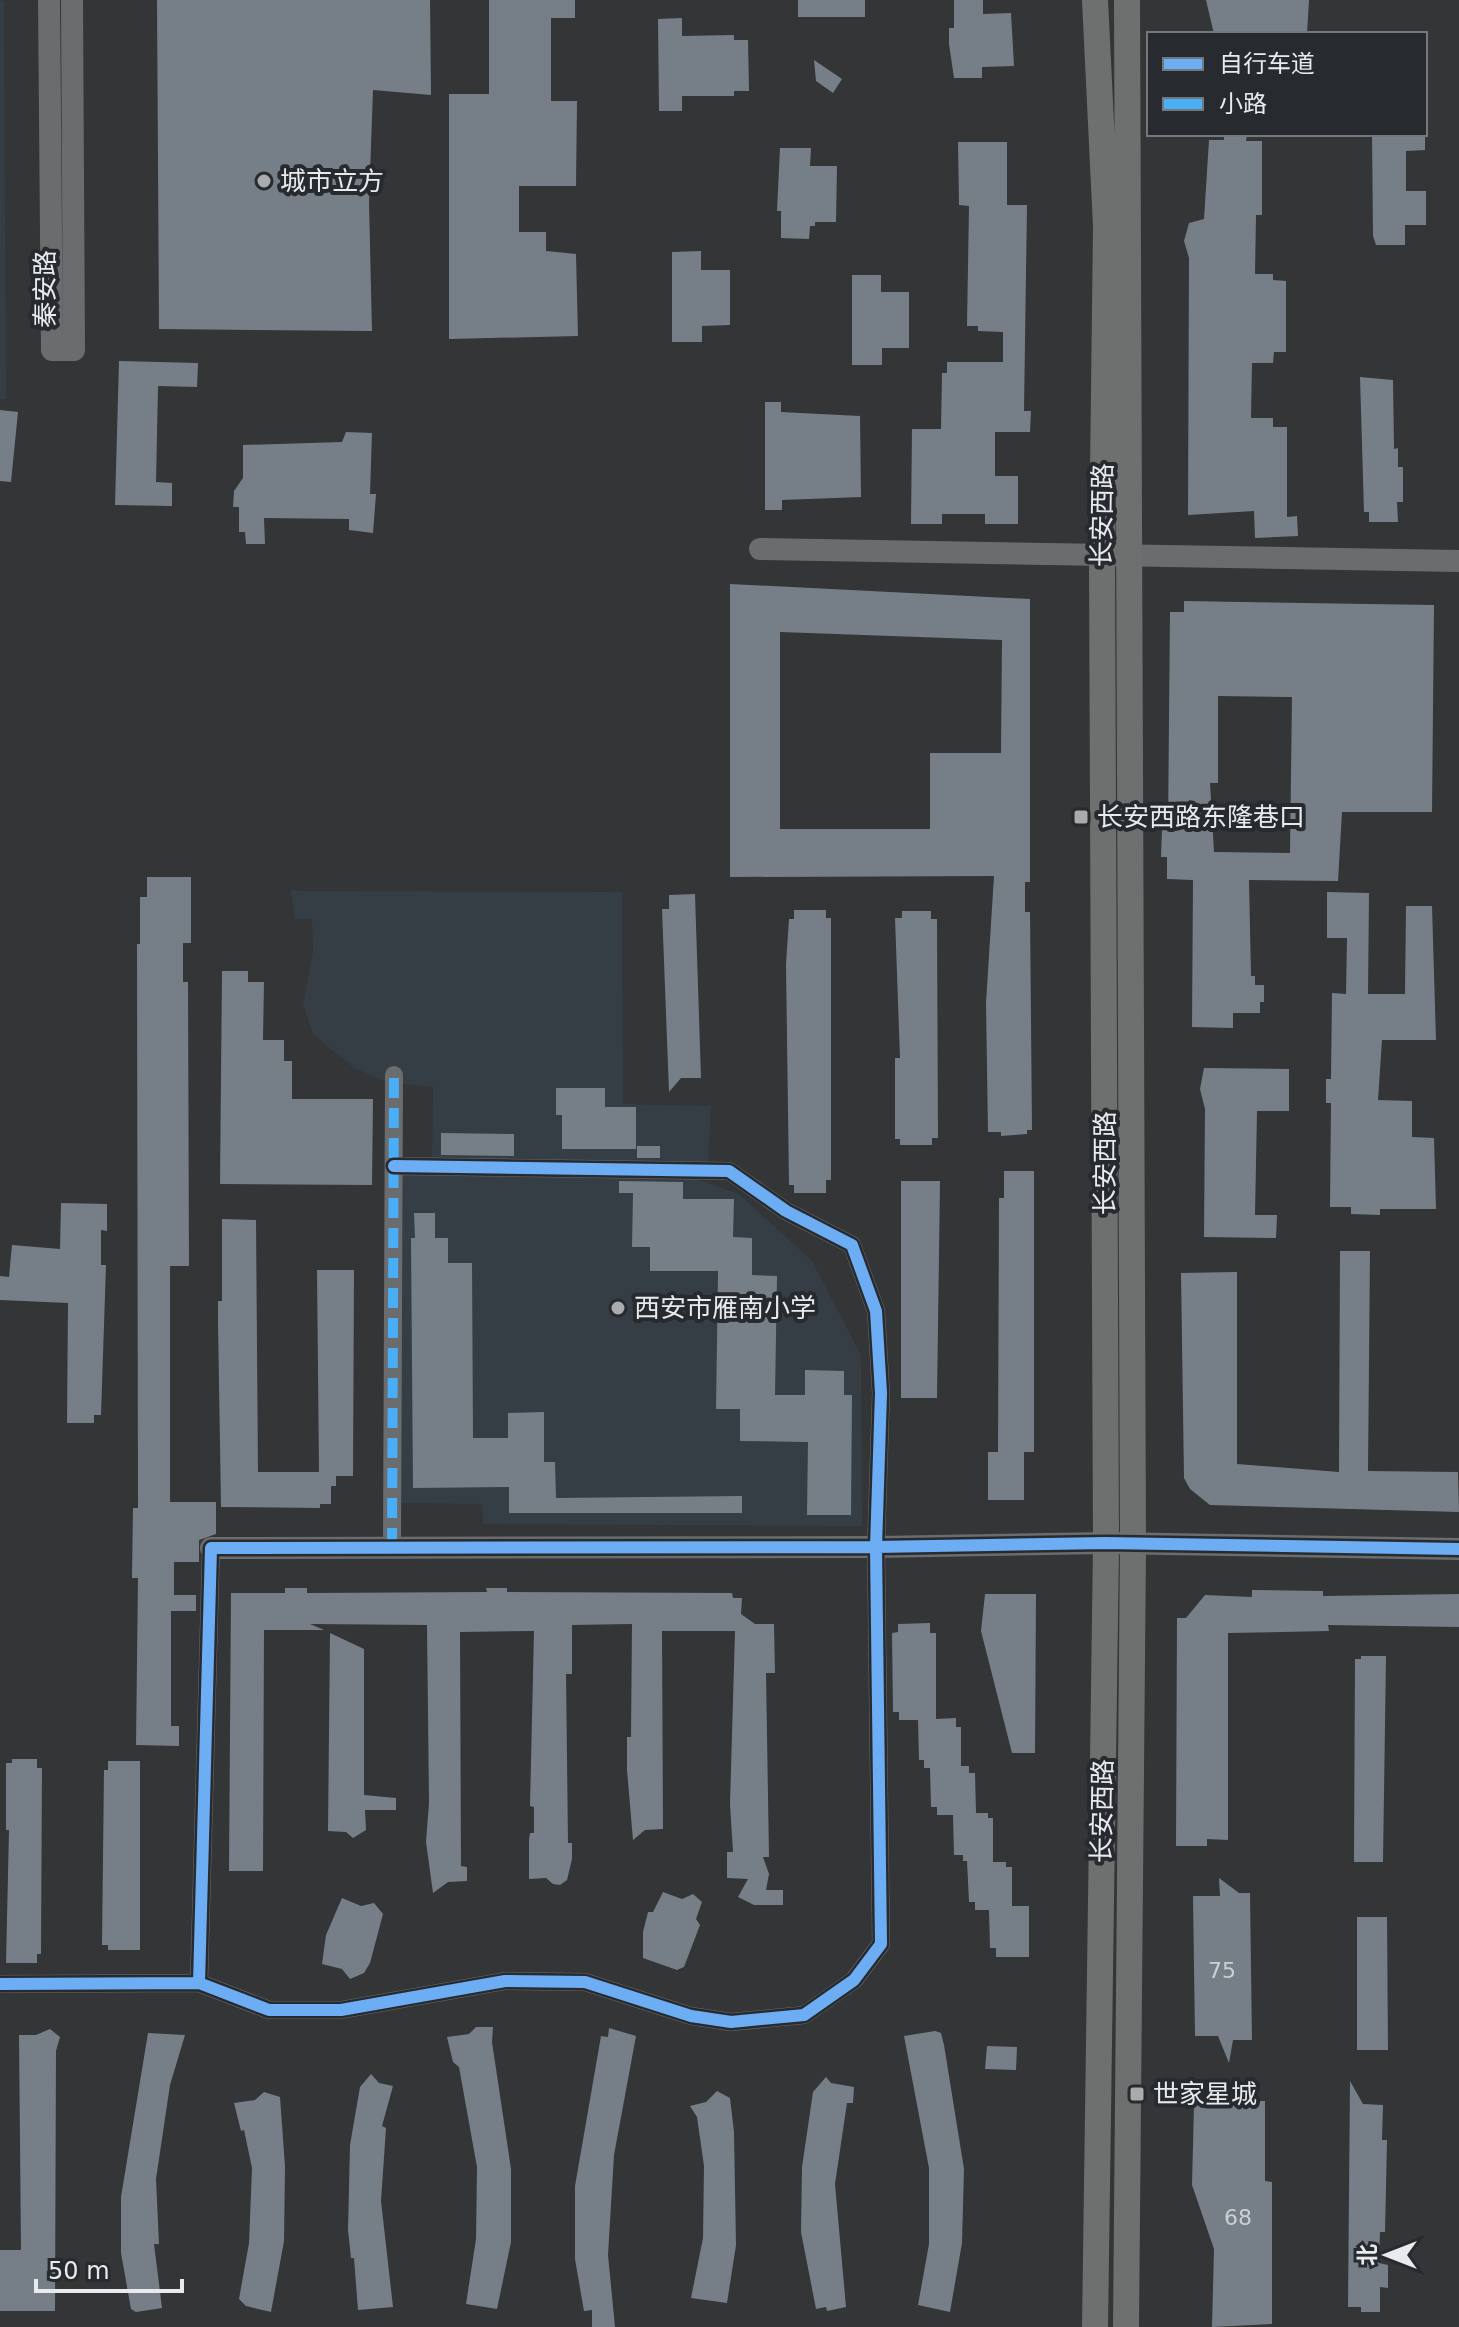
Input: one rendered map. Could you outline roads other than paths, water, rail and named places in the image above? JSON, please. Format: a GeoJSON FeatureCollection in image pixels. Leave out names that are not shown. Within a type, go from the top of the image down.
{"type":"FeatureCollection","features":[{"type":"Feature","properties":{"kind":"main road","name":"长安西路"},"geometry":{"type":"LineString","coordinates":[[1095,0],[1106,226],[1102,557],[1106,1543],[1095,2327]]}},
{"type":"Feature","properties":{"kind":"main road","name":"长安西路"},"geometry":{"type":"LineString","coordinates":[[1126,2327],[1133,1546],[1127,0]]}},
{"type":"Feature","properties":{"kind":"street","name":"秦安路"},"geometry":{"type":"LineString","coordinates":[[49,0],[52,350],[74,350],[72,0]]}},
{"type":"Feature","properties":{"kind":"street"},"geometry":{"type":"LineString","coordinates":[[760,549],[1459,561]]}},
{"type":"Feature","properties":{"kind":"street"},"geometry":{"type":"LineString","coordinates":[[392,1548],[394,1075]]}},
{"type":"Feature","properties":{"kind":"street"},"geometry":{"type":"LineString","coordinates":[[0,1984],[199,1983],[269,2010],[341,2010],[505,1981],[572,1981],[585,1982],[705,2018],[731,2022],[804,2015],[854,1980],[881,1944],[876,1547],[881,1393],[876,1311],[852,1245],[786,1211],[729,1171],[394,1166]]}},
{"type":"Feature","properties":{"kind":"street"},"geometry":{"type":"LineString","coordinates":[[199,1983],[211,1548],[876,1547],[1106,1543],[1133,1546],[1459,1549]]}},
{"type":"Feature","properties":{"kind":"place","name":"城市立方"},"geometry":{"type":"Point","coordinates":[264,181]}},
{"type":"Feature","properties":{"kind":"place","name":"长安西路东隆巷口"},"geometry":{"type":"Point","coordinates":[1081,817]}},
{"type":"Feature","properties":{"kind":"place","name":"西安市雁南小学"},"geometry":{"type":"Point","coordinates":[618,1308]}},
{"type":"Feature","properties":{"kind":"place","name":"世家星城"},"geometry":{"type":"Point","coordinates":[1137,2094]}}]}
